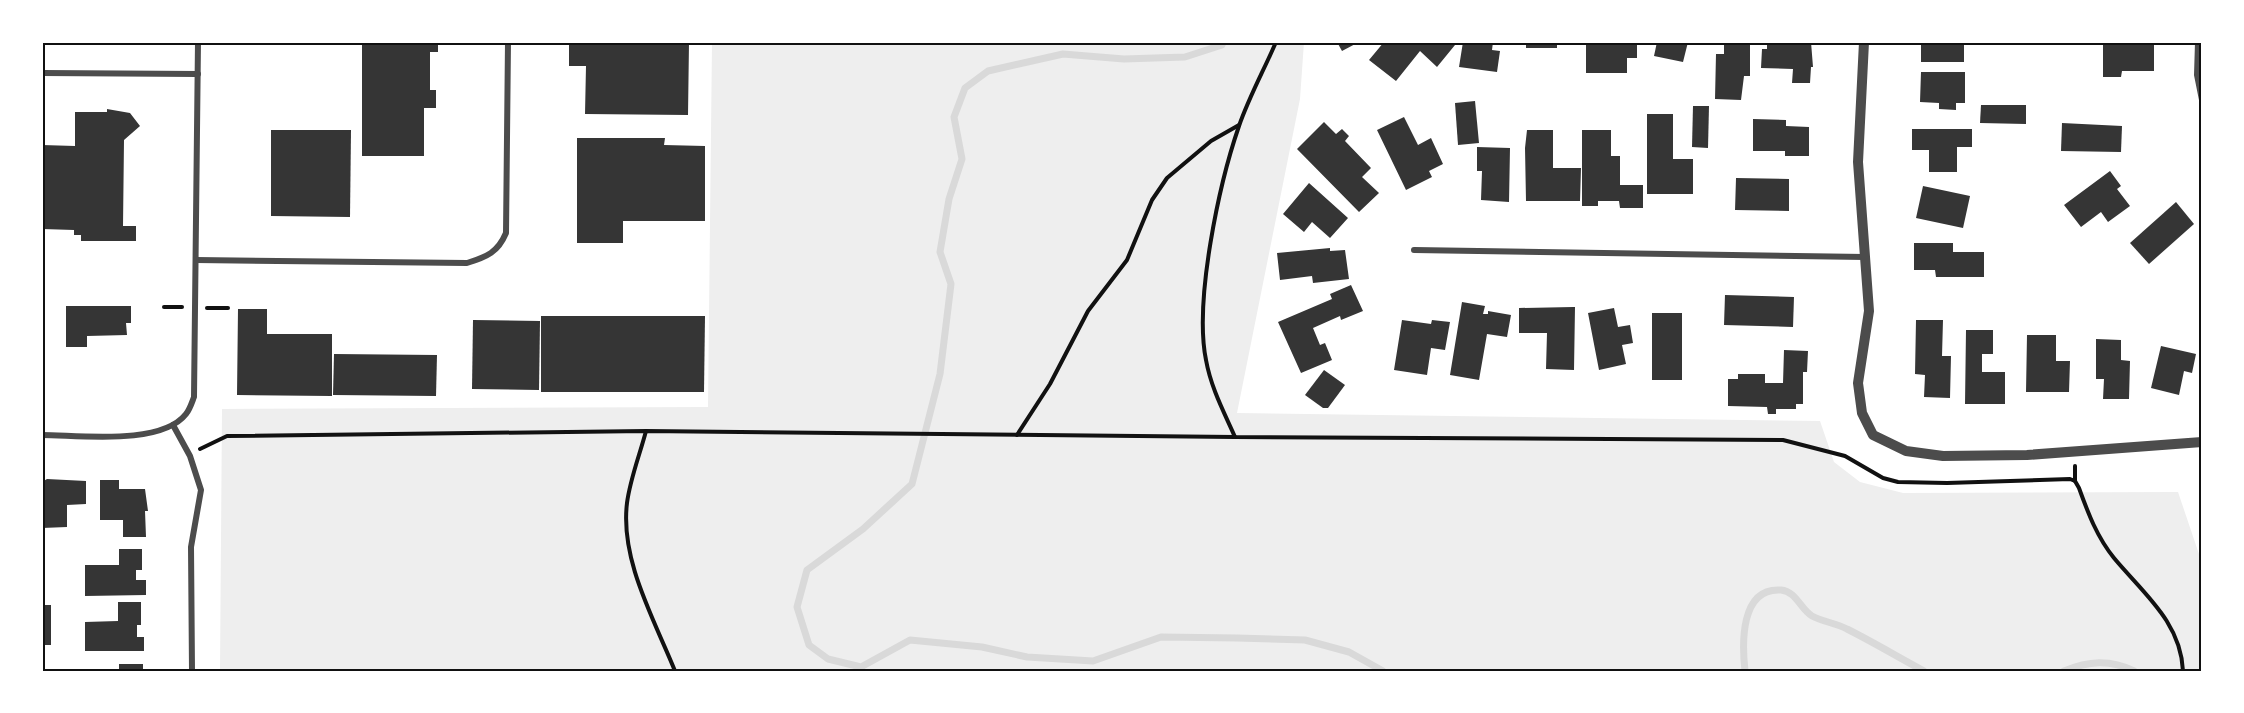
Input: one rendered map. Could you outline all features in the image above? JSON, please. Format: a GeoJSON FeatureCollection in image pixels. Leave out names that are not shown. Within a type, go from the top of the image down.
{"type":"FeatureCollection","features":[{"type":"Feature","properties":{"kind":"street"},"geometry":{"type":"LineString","coordinates":[[42,435],[152,434],[173,425],[186,414],[194,397],[198,42]]}},
{"type":"Feature","properties":{"kind":"street"},"geometry":{"type":"LineString","coordinates":[[196,260],[467,263],[483,258],[499,248],[506,233],[508,42]]}},
{"type":"Feature","properties":{"kind":"street"},"geometry":{"type":"LineString","coordinates":[[1864,42],[1858,162],[1869,311],[1858,383],[1862,413],[1873,435],[1906,451],[1943,456],[2027,455],[2202,442]]}},
{"type":"Feature","properties":{"kind":"street"},"geometry":{"type":"LineString","coordinates":[[2198,42],[2197,75],[2202,100]]}},
{"type":"Feature","properties":{"kind":"street"},"geometry":{"type":"LineString","coordinates":[[42,73],[198,74]]}},
{"type":"Feature","properties":{"kind":"street"},"geometry":{"type":"LineString","coordinates":[[1414,250],[1866,257]]}},
{"type":"Feature","properties":{"kind":"street"},"geometry":{"type":"LineString","coordinates":[[173,425],[190,456],[201,489],[192,547],[192,671]]}},
{"type":"Feature","properties":{"kind":"path"},"geometry":{"type":"LineString","coordinates":[[1235,437],[1211,381],[1205,358],[1203,316],[1218,207],[1239,124],[1276,42]]}},
{"type":"Feature","properties":{"kind":"path"},"geometry":{"type":"LineString","coordinates":[[1016,435],[1050,384],[1088,311],[1127,260],[1152,200],[1167,178],[1211,141],[1239,124]]}},
{"type":"Feature","properties":{"kind":"path"},"geometry":{"type":"LineString","coordinates":[[646,431],[627,502],[627,533],[638,582],[675,671]]}},
{"type":"Feature","properties":{"kind":"path"},"geometry":{"type":"LineString","coordinates":[[190,456],[227,436],[646,431],[895,435],[1783,440],[1845,456],[1883,478],[1898,482],[1947,483],[2070,479],[2075,481],[2098,535],[2114,558],[2152,598],[2171,628],[2178,645],[2183,671]]}},
{"type":"Feature","properties":{"kind":"shaded area"},"geometry":{"type":"Polygon","coordinates":[[[712,42],[1304,42],[1300,99],[1237,413],[1820,421],[1834,462],[1860,482],[1903,493],[2178,492],[2202,563],[2202,671],[220,671],[222,409],[708,407],[712,42]]]}},
{"type":"Feature","properties":{"kind":"building"},"geometry":{"type":"Polygon","coordinates":[[[362,42],[438,42],[438,52],[430,52],[430,90],[436,90],[436,108],[424,108],[424,156],[362,156],[362,42]]]}},
{"type":"Feature","properties":{"kind":"building"},"geometry":{"type":"Polygon","coordinates":[[[569,42],[689,42],[688,115],[585,114],[586,66],[569,66],[569,42]]]}},
{"type":"Feature","properties":{"kind":"building"},"geometry":{"type":"Polygon","coordinates":[[[1337,42],[1359,42],[1342,51],[1337,42]]]}},
{"type":"Feature","properties":{"kind":"building"},"geometry":{"type":"Polygon","coordinates":[[[1384,42],[1451,42],[1455,45],[1437,67],[1420,51],[1396,81],[1369,60],[1384,42]]]}},
{"type":"Feature","properties":{"kind":"building"},"geometry":{"type":"Polygon","coordinates":[[[1463,42],[1493,42],[1492,50],[1500,51],[1497,72],[1459,67],[1463,42]]]}},
{"type":"Feature","properties":{"kind":"building"},"geometry":{"type":"Polygon","coordinates":[[[1526,42],[1557,42],[1557,48],[1526,48],[1526,42]]]}},
{"type":"Feature","properties":{"kind":"building"},"geometry":{"type":"Polygon","coordinates":[[[1586,42],[1637,42],[1637,58],[1627,58],[1627,73],[1586,73],[1586,42]]]}},
{"type":"Feature","properties":{"kind":"building"},"geometry":{"type":"Polygon","coordinates":[[[1657,42],[1688,42],[1683,62],[1654,56],[1657,42]]]}},
{"type":"Feature","properties":{"kind":"building"},"geometry":{"type":"Polygon","coordinates":[[[1724,42],[1750,42],[1750,76],[1744,76],[1741,100],[1715,99],[1716,54],[1724,54],[1724,42]]]}},
{"type":"Feature","properties":{"kind":"building"},"geometry":{"type":"Polygon","coordinates":[[[1767,42],[1811,42],[1813,67],[1811,67],[1810,83],[1792,83],[1793,69],[1761,68],[1762,49],[1767,49],[1767,42]]]}},
{"type":"Feature","properties":{"kind":"building"},"geometry":{"type":"Polygon","coordinates":[[[1921,42],[1964,42],[1964,62],[1921,62],[1921,42]]]}},
{"type":"Feature","properties":{"kind":"building"},"geometry":{"type":"Polygon","coordinates":[[[2103,42],[2154,42],[2154,71],[2122,71],[2121,77],[2103,77],[2103,42]]]}},
{"type":"Feature","properties":{"kind":"building"},"geometry":{"type":"Polygon","coordinates":[[[1921,72],[1965,72],[1965,103],[1956,103],[1956,110],[1939,109],[1939,103],[1920,102],[1921,72]]]}},
{"type":"Feature","properties":{"kind":"building"},"geometry":{"type":"Polygon","coordinates":[[[1475,101],[1479,143],[1458,145],[1455,103],[1475,101]]]}},
{"type":"Feature","properties":{"kind":"building"},"geometry":{"type":"Polygon","coordinates":[[[1981,105],[2026,105],[2026,124],[1980,123],[1981,105]]]}},
{"type":"Feature","properties":{"kind":"building"},"geometry":{"type":"Polygon","coordinates":[[[1693,106],[1709,106],[1708,148],[1692,147],[1693,106]]]}},
{"type":"Feature","properties":{"kind":"building"},"geometry":{"type":"Polygon","coordinates":[[[107,109],[130,113],[140,126],[124,140],[123,226],[136,226],[136,241],[81,241],[81,235],[74,235],[74,230],[42,229],[42,145],[75,146],[75,112],[107,112],[107,109]]]}},
{"type":"Feature","properties":{"kind":"building"},"geometry":{"type":"Polygon","coordinates":[[[1647,114],[1673,114],[1673,159],[1693,159],[1693,194],[1647,194],[1647,114]]]}},
{"type":"Feature","properties":{"kind":"building"},"geometry":{"type":"Polygon","coordinates":[[[1404,117],[1418,145],[1431,138],[1443,164],[1429,171],[1432,177],[1406,190],[1377,130],[1404,117]]]}},
{"type":"Feature","properties":{"kind":"building"},"geometry":{"type":"Polygon","coordinates":[[[1753,119],[1786,120],[1786,126],[1809,127],[1809,156],[1785,156],[1785,151],[1753,151],[1753,119]]]}},
{"type":"Feature","properties":{"kind":"building"},"geometry":{"type":"Polygon","coordinates":[[[1324,122],[1336,134],[1342,129],[1349,136],[1345,141],[1371,168],[1362,177],[1379,193],[1359,212],[1297,149],[1324,122]]]}},
{"type":"Feature","properties":{"kind":"building"},"geometry":{"type":"Polygon","coordinates":[[[2062,123],[2122,126],[2121,152],[2061,151],[2062,123]]]}},
{"type":"Feature","properties":{"kind":"building"},"geometry":{"type":"Polygon","coordinates":[[[1912,129],[1972,129],[1972,147],[1957,147],[1957,172],[1929,172],[1929,150],[1912,150],[1912,129]]]}},
{"type":"Feature","properties":{"kind":"building"},"geometry":{"type":"Polygon","coordinates":[[[271,130],[351,130],[350,217],[271,216],[271,130]]]}},
{"type":"Feature","properties":{"kind":"building"},"geometry":{"type":"Polygon","coordinates":[[[1527,130],[1553,130],[1553,168],[1581,168],[1580,201],[1526,201],[1527,130]]]}},
{"type":"Feature","properties":{"kind":"building"},"geometry":{"type":"Polygon","coordinates":[[[1582,130],[1611,130],[1611,156],[1620,156],[1620,185],[1643,185],[1643,208],[1620,208],[1619,201],[1598,201],[1598,206],[1582,206],[1582,130]]]}},
{"type":"Feature","properties":{"kind":"building"},"geometry":{"type":"Polygon","coordinates":[[[577,138],[665,138],[664,145],[705,146],[705,221],[623,221],[623,243],[577,243],[577,138]]]}},
{"type":"Feature","properties":{"kind":"building"},"geometry":{"type":"Polygon","coordinates":[[[1477,147],[1510,148],[1509,202],[1481,200],[1482,171],[1477,171],[1477,147]]]}},
{"type":"Feature","properties":{"kind":"building"},"geometry":{"type":"Polygon","coordinates":[[[2110,171],[2121,186],[2117,189],[2130,206],[2108,222],[2101,212],[2081,227],[2064,205],[2110,171]]]}},
{"type":"Feature","properties":{"kind":"building"},"geometry":{"type":"Polygon","coordinates":[[[1736,178],[1789,179],[1789,211],[1735,210],[1736,178]]]}},
{"type":"Feature","properties":{"kind":"building"},"geometry":{"type":"Polygon","coordinates":[[[1309,183],[1348,218],[1330,238],[1312,222],[1304,232],[1283,214],[1309,183]]]}},
{"type":"Feature","properties":{"kind":"building"},"geometry":{"type":"Polygon","coordinates":[[[1923,186],[1970,196],[1963,228],[1916,218],[1923,186]]]}},
{"type":"Feature","properties":{"kind":"building"},"geometry":{"type":"Polygon","coordinates":[[[2176,202],[2194,224],[2149,264],[2130,243],[2176,202]]]}},
{"type":"Feature","properties":{"kind":"building"},"geometry":{"type":"Polygon","coordinates":[[[1914,243],[1953,243],[1953,252],[1984,252],[1984,277],[1936,277],[1935,270],[1914,270],[1914,243]]]}},
{"type":"Feature","properties":{"kind":"building"},"geometry":{"type":"Polygon","coordinates":[[[1330,248],[1330,251],[1345,250],[1349,279],[1313,283],[1312,276],[1280,280],[1277,253],[1330,248]]]}},
{"type":"Feature","properties":{"kind":"building"},"geometry":{"type":"Polygon","coordinates":[[[1351,285],[1363,311],[1341,320],[1340,316],[1313,328],[1320,345],[1325,343],[1332,360],[1301,373],[1278,322],[1332,299],[1330,294],[1351,285]]]}},
{"type":"Feature","properties":{"kind":"building"},"geometry":{"type":"Polygon","coordinates":[[[1725,295],[1794,297],[1793,327],[1724,325],[1725,295]]]}},
{"type":"Feature","properties":{"kind":"building"},"geometry":{"type":"Polygon","coordinates":[[[1462,302],[1485,306],[1483,314],[1488,314],[1488,311],[1511,315],[1507,337],[1487,334],[1479,380],[1450,375],[1462,302]]]}},
{"type":"Feature","properties":{"kind":"building"},"geometry":{"type":"Polygon","coordinates":[[[66,306],[131,306],[131,323],[126,323],[127,335],[87,336],[87,347],[66,347],[66,306]]]}},
{"type":"Feature","properties":{"kind":"building"},"geometry":{"type":"Polygon","coordinates":[[[1575,307],[1574,370],[1546,369],[1547,333],[1519,333],[1519,308],[1575,307]]]}},
{"type":"Feature","properties":{"kind":"building"},"geometry":{"type":"Polygon","coordinates":[[[1614,308],[1618,327],[1630,325],[1633,343],[1622,345],[1626,364],[1599,370],[1588,313],[1614,308]]]}},
{"type":"Feature","properties":{"kind":"building"},"geometry":{"type":"Polygon","coordinates":[[[238,309],[267,309],[267,334],[332,334],[332,396],[237,395],[238,309]]]}},
{"type":"Feature","properties":{"kind":"building"},"geometry":{"type":"Polygon","coordinates":[[[1652,313],[1682,313],[1682,380],[1652,380],[1652,313]]]}},
{"type":"Feature","properties":{"kind":"building"},"geometry":{"type":"Polygon","coordinates":[[[541,316],[705,316],[704,392],[541,392],[541,316]]]}},
{"type":"Feature","properties":{"kind":"building"},"geometry":{"type":"Polygon","coordinates":[[[473,320],[540,321],[539,390],[472,389],[473,320]]]}},
{"type":"Feature","properties":{"kind":"building"},"geometry":{"type":"Polygon","coordinates":[[[1402,320],[1431,324],[1432,320],[1450,322],[1445,350],[1431,348],[1427,375],[1394,370],[1402,320]]]}},
{"type":"Feature","properties":{"kind":"building"},"geometry":{"type":"Polygon","coordinates":[[[1916,320],[1943,320],[1942,356],[1951,356],[1950,398],[1924,397],[1925,375],[1915,374],[1916,320]]]}},
{"type":"Feature","properties":{"kind":"building"},"geometry":{"type":"Polygon","coordinates":[[[1966,330],[1993,330],[1993,354],[1982,354],[1982,372],[2005,372],[2005,404],[1965,404],[1966,330]]]}},
{"type":"Feature","properties":{"kind":"building"},"geometry":{"type":"Polygon","coordinates":[[[2027,335],[2056,335],[2056,361],[2070,361],[2069,392],[2026,392],[2027,335]]]}},
{"type":"Feature","properties":{"kind":"building"},"geometry":{"type":"Polygon","coordinates":[[[2096,339],[2121,340],[2121,360],[2130,361],[2129,399],[2103,399],[2104,379],[2096,379],[2096,339]]]}},
{"type":"Feature","properties":{"kind":"building"},"geometry":{"type":"Polygon","coordinates":[[[2161,346],[2196,354],[2192,373],[2184,371],[2179,395],[2151,388],[2161,346]]]}},
{"type":"Feature","properties":{"kind":"building"},"geometry":{"type":"Polygon","coordinates":[[[1784,350],[1808,351],[1807,372],[1803,372],[1803,404],[1796,404],[1796,409],[1776,409],[1776,414],[1768,414],[1767,407],[1728,406],[1728,379],[1738,379],[1738,374],[1765,374],[1765,383],[1783,383],[1784,350]]]}},
{"type":"Feature","properties":{"kind":"building"},"geometry":{"type":"Polygon","coordinates":[[[334,354],[437,355],[436,396],[333,395],[334,354]]]}},
{"type":"Feature","properties":{"kind":"building"},"geometry":{"type":"Polygon","coordinates":[[[1324,370],[1345,385],[1328,408],[1323,408],[1305,395],[1324,370]]]}},
{"type":"Feature","properties":{"kind":"building"},"geometry":{"type":"Polygon","coordinates":[[[47,479],[86,481],[86,504],[67,505],[67,527],[42,528],[42,482],[47,479]]]}},
{"type":"Feature","properties":{"kind":"building"},"geometry":{"type":"Polygon","coordinates":[[[100,480],[119,480],[119,489],[145,489],[148,511],[145,511],[146,537],[123,537],[123,520],[100,520],[100,480]]]}},
{"type":"Feature","properties":{"kind":"building"},"geometry":{"type":"Polygon","coordinates":[[[119,549],[142,549],[142,570],[136,570],[136,580],[146,580],[146,595],[85,596],[85,565],[119,565],[119,549]]]}},
{"type":"Feature","properties":{"kind":"building"},"geometry":{"type":"Polygon","coordinates":[[[118,602],[141,602],[141,625],[137,625],[137,637],[144,637],[144,651],[85,651],[85,622],[118,621],[118,602]]]}},
{"type":"Feature","properties":{"kind":"building"},"geometry":{"type":"Polygon","coordinates":[[[42,605],[51,605],[51,645],[42,645],[42,605]]]}},
{"type":"Feature","properties":{"kind":"building"},"geometry":{"type":"Polygon","coordinates":[[[119,664],[143,664],[143,671],[119,671],[119,664]]]}},
{"type":"Feature","properties":{"kind":"waterway"},"geometry":{"type":"LineString","coordinates":[[1223,42],[1222,45],[1185,57],[1124,59],[1063,54],[988,71],[965,88],[954,117],[962,159],[949,199],[940,252],[951,284],[940,374],[912,484],[863,529],[807,570],[797,607],[809,645],[828,659],[861,667],[910,640],[982,647],[1027,657],[1093,661],[1161,637],[1305,640],[1349,652],[1383,671]]}},
{"type":"Feature","properties":{"kind":"waterway"},"geometry":{"type":"LineString","coordinates":[[1745,671],[1744,633],[1751,607],[1758,598],[1768,592],[1781,590],[1791,594],[1812,616],[1847,629],[1924,671]]}},
{"type":"Feature","properties":{"kind":"waterway"},"geometry":{"type":"LineString","coordinates":[[2064,671],[2090,663],[2108,663],[2134,671]]}}]}
